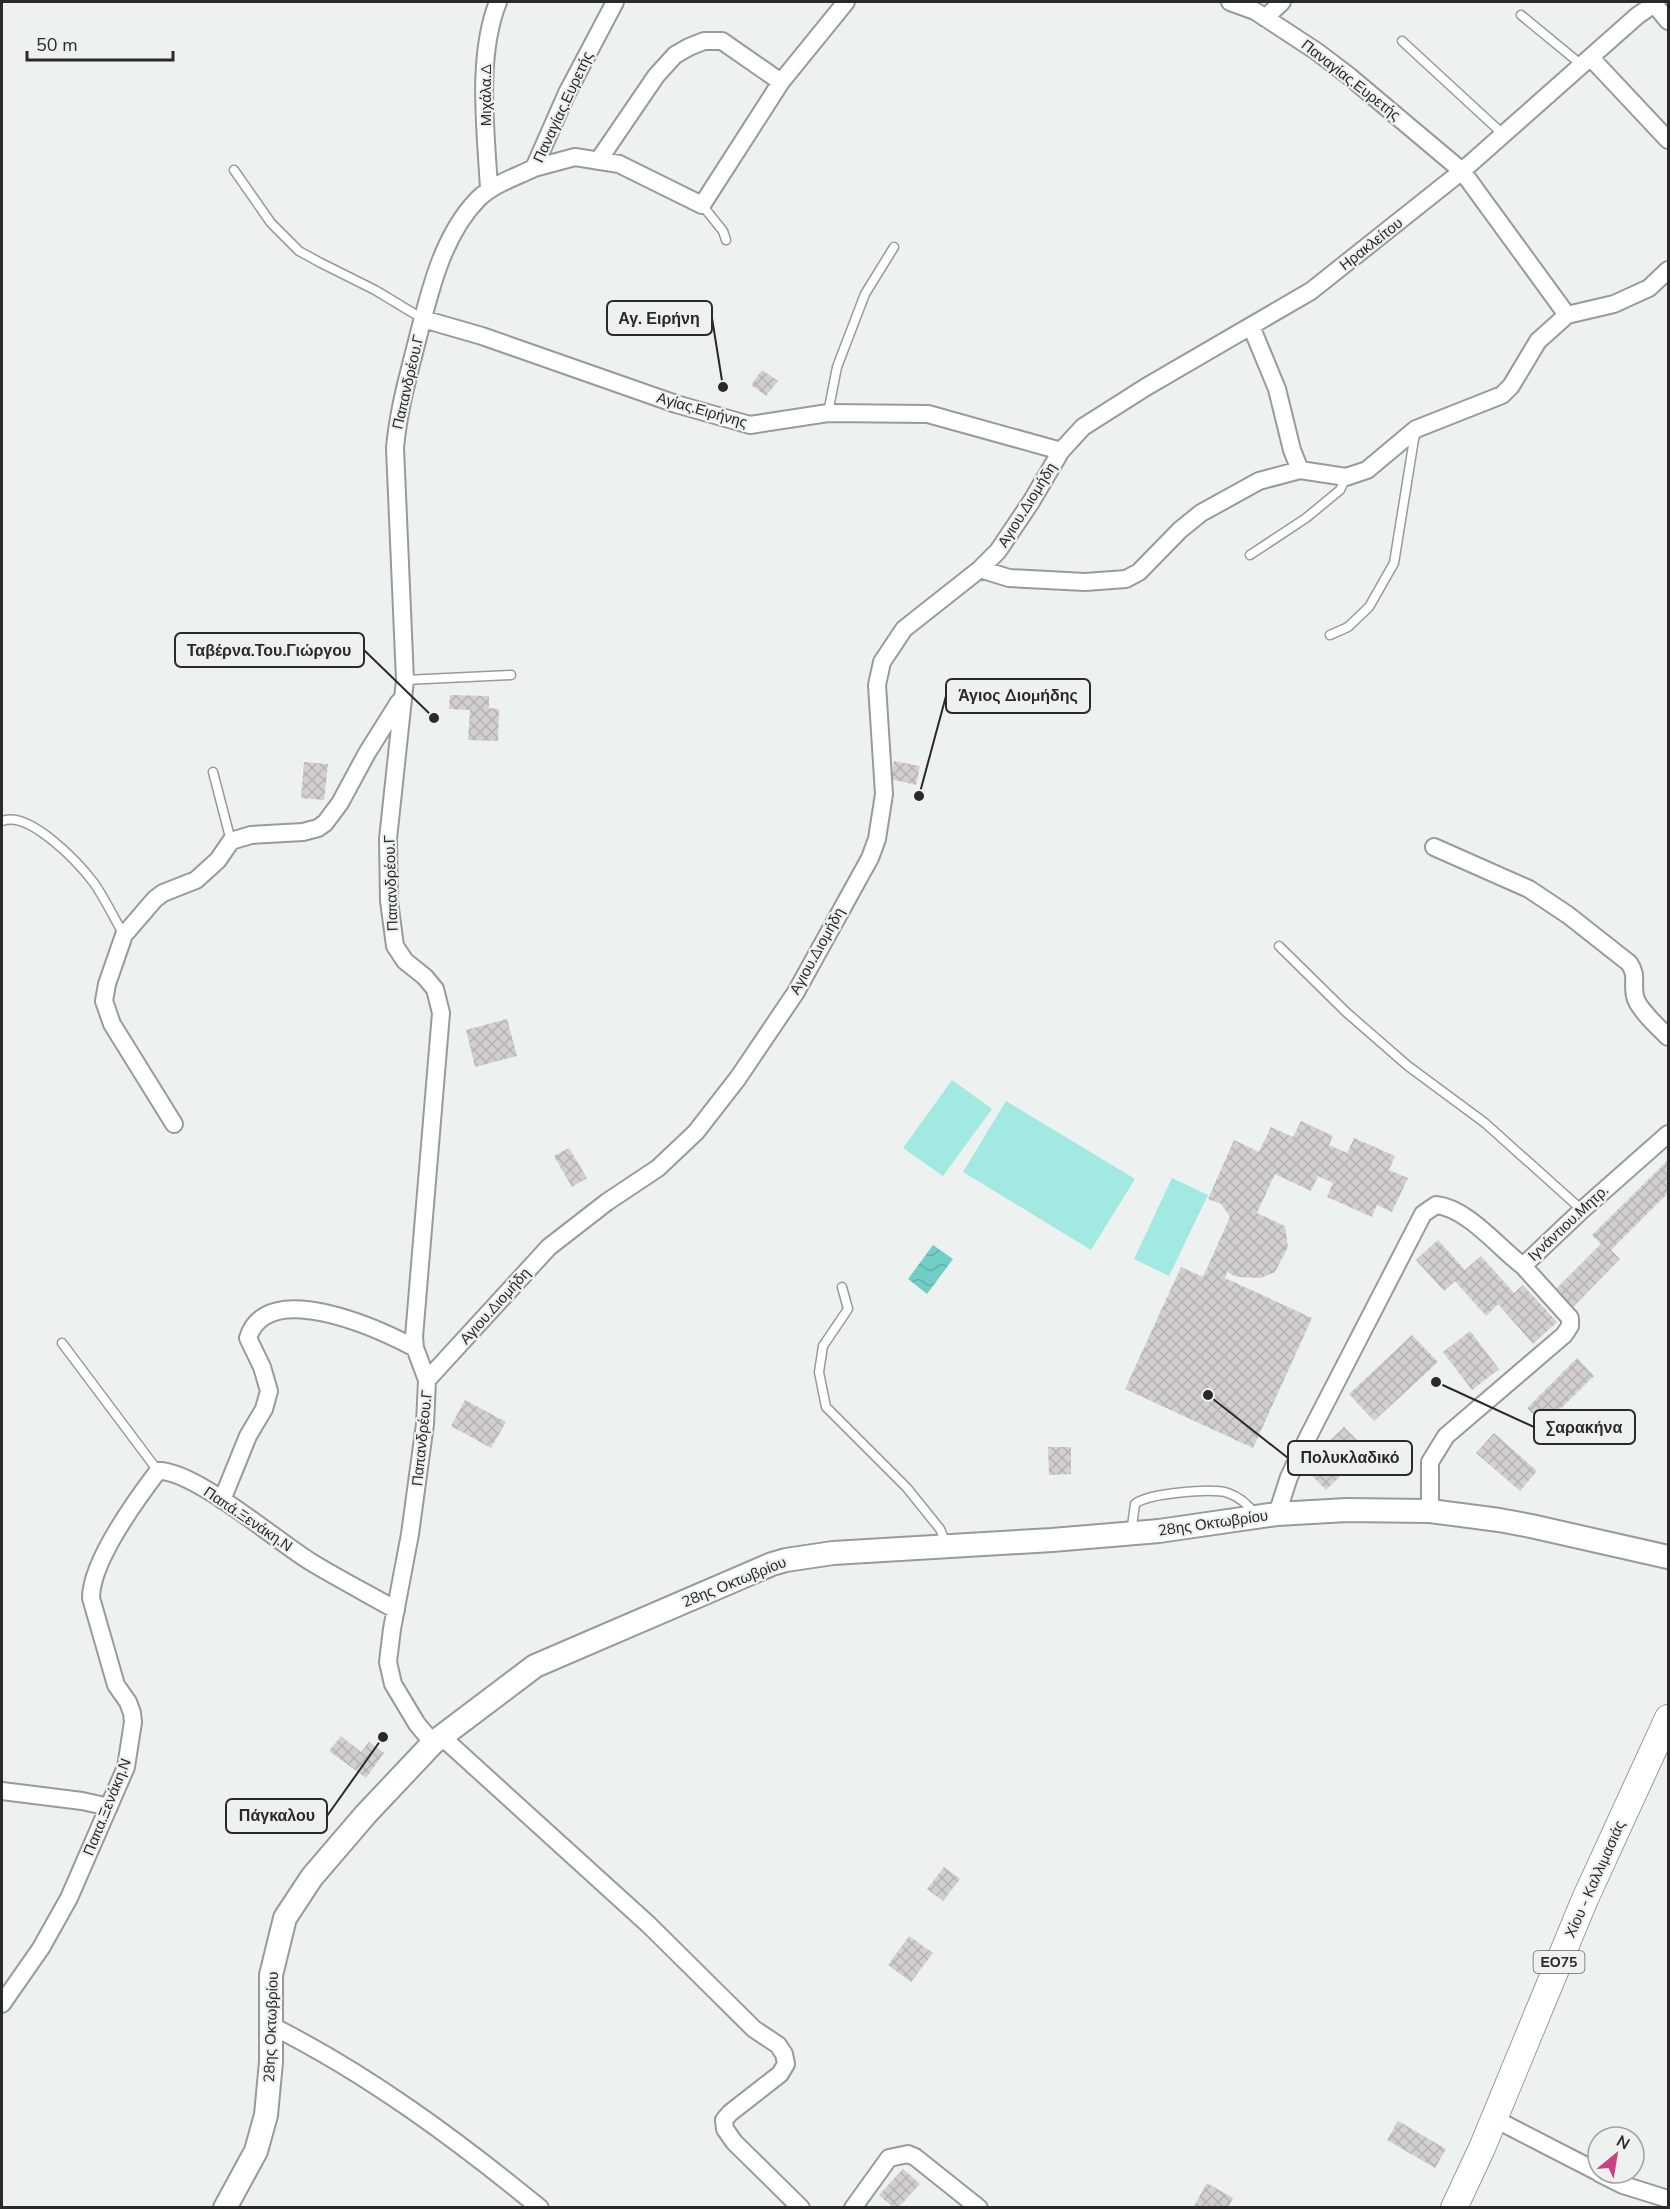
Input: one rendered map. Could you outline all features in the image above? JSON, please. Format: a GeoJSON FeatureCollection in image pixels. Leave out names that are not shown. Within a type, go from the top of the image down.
{"type":"FeatureCollection","features":[{"type":"Feature","properties":{"kind":"main road","name":"28ης Οκτωβρίου"},"geometry":{"type":"LineString","coordinates":[[225,2208],[256,2151],[266,2115],[272,2026],[272,1966],[289,1910],[312,1877],[343,1841],[437,1740],[535,1666],[772,1564],[794,1558],[833,1553],[1131,1533],[1268,1515],[1347,1510],[1430,1511],[1531,1526],[1668,1557]]}},
{"type":"Feature","properties":{"kind":"main road","name":"Χίου - Καλλιμασιάς"},"geometry":{"type":"LineString","coordinates":[[1454,2208],[1585,1899],[1668,1718]]}},
{"type":"Feature","properties":{"kind":"street","name":"Μιχάλα.Δ"},"geometry":{"type":"LineString","coordinates":[[489,189],[486,64],[491,26],[498,2]]}},
{"type":"Feature","properties":{"kind":"street","name":"Παναγίας.Ευρετής"},"geometry":{"type":"LineString","coordinates":[[489,189],[534,168],[567,93],[615,2]]}},
{"type":"Feature","properties":{"kind":"street"},"geometry":{"type":"LineString","coordinates":[[534,168],[575,157],[619,164],[702,205],[782,82],[846,2]]}},
{"type":"Feature","properties":{"kind":"street","name":"Παναγίας.Ευρετής"},"geometry":{"type":"LineString","coordinates":[[1230,2],[1265,18],[1291,34],[1349,76],[1462,171],[1567,315]]}},
{"type":"Feature","properties":{"kind":"street"},"geometry":{"type":"LineString","coordinates":[[1265,18],[1282,2]]}},
{"type":"Feature","properties":{"kind":"street"},"geometry":{"type":"LineString","coordinates":[[1656,3],[1668,21]]}},
{"type":"Feature","properties":{"kind":"street","name":"Ηρακλείτου"},"geometry":{"type":"LineString","coordinates":[[1060,451],[1083,427],[1311,291],[1462,171],[1637,16],[1656,3]]}},
{"type":"Feature","properties":{"kind":"street"},"geometry":{"type":"LineString","coordinates":[[598,161],[656,76],[675,55],[689,47],[704,41],[722,41],[782,82]]}},
{"type":"Feature","properties":{"kind":"street"},"geometry":{"type":"LineString","coordinates":[[1587,62],[1668,140]]}},
{"type":"Feature","properties":{"kind":"street","name":"Παπανδρέου.Γ"},"geometry":{"type":"LineString","coordinates":[[489,189],[469,210],[452,237],[437,272],[398,415],[395,448],[405,680],[388,839],[392,933],[397,951],[435,989],[441,1012],[414,1337],[415,1347],[428,1380],[425,1424],[410,1534],[388,1653],[389,1672],[417,1724],[650,1925],[754,2029],[778,2045],[784,2054],[786,2064],[780,2074],[730,2113],[724,2120],[725,2129],[734,2142],[801,2208]]}},
{"type":"Feature","properties":{"kind":"street"},"geometry":{"type":"LineString","coordinates":[[980,569],[1010,578],[1085,582],[1126,579],[1138,572],[1180,530],[1201,513],[1259,481],[1300,470],[1346,477],[1367,470],[1416,429],[1502,395],[1511,386],[1538,341],[1567,315],[1614,304],[1649,288],[1668,270]]}},
{"type":"Feature","properties":{"kind":"street","name":"Αγίας.Ειρήνης"},"geometry":{"type":"LineString","coordinates":[[423,320],[482,336],[676,404],[750,425],[828,412],[928,414],[1060,451]]}},
{"type":"Feature","properties":{"kind":"street"},"geometry":{"type":"LineString","coordinates":[[1251,326],[1276,389],[1300,470]]}},
{"type":"Feature","properties":{"kind":"street","name":"Αγιου.Διομήδη"},"geometry":{"type":"LineString","coordinates":[[428,1380],[549,1247],[608,1202],[658,1168],[696,1132],[738,1078],[796,992],[870,858],[877,839],[884,794],[877,685],[886,654],[904,629],[980,569],[998,551],[1049,473],[1060,451]]}},
{"type":"Feature","properties":{"kind":"street"},"geometry":{"type":"LineString","coordinates":[[174,1124],[112,1024],[104,1001],[107,984],[124,935],[155,899],[163,893],[195,880],[218,860],[231,841],[251,835],[303,832],[318,828],[325,823],[340,803],[367,753],[402,697]]}},
{"type":"Feature","properties":{"kind":"street"},"geometry":{"type":"LineString","coordinates":[[1434,847],[1529,889],[1568,915],[1629,963],[1635,971],[1635,998],[1668,1037]]}},
{"type":"Feature","properties":{"kind":"street","name":"Ιγνάντιου.Μητρ."},"geometry":{"type":"LineString","coordinates":[[1430,1511],[1430,1462],[1446,1436],[1564,1335],[1570,1326],[1570,1318],[1523,1266],[1668,1134]]}},
{"type":"Feature","properties":{"kind":"street"},"geometry":{"type":"LineString","coordinates":[[1268,1515],[1423,1214],[1436,1204],[1447,1206],[1469,1220],[1523,1266]]}},
{"type":"Feature","properties":{"kind":"street"},"geometry":{"type":"LineString","coordinates":[[222,1500],[248,1436],[267,1402],[269,1391],[267,1382],[248,1338],[258,1320],[282,1308],[294,1308],[350,1320],[415,1347]]}},
{"type":"Feature","properties":{"kind":"street","name":"Παπά.Ξενάκη.Ν"},"geometry":{"type":"LineString","coordinates":[[158,1471],[184,1479],[222,1500],[310,1562],[396,1610]]}},
{"type":"Feature","properties":{"kind":"street","name":"Παπα.Ξενάκη.Ν"},"geometry":{"type":"LineString","coordinates":[[2,2004],[41,1948],[69,1898],[126,1767],[133,1722],[132,1713],[128,1702],[116,1685],[91,1591],[105,1554],[118,1529],[158,1471]]}},
{"type":"Feature","properties":{"kind":"street"},"geometry":{"type":"LineString","coordinates":[[2,1791],[82,1801],[109,1807]]}},
{"type":"Feature","properties":{"kind":"street"},"geometry":{"type":"LineString","coordinates":[[272,2026],[308,2044],[386,2094],[482,2160],[540,2208]]}},
{"type":"Feature","properties":{"kind":"street"},"geometry":{"type":"LineString","coordinates":[[1494,2118],[1586,2167]]}},
{"type":"Feature","properties":{"kind":"street"},"geometry":{"type":"LineString","coordinates":[[853,2208],[889,2158],[908,2154],[915,2157],[979,2208]]}},
{"type":"Feature","properties":{"kind":"street"},"geometry":{"type":"LineString","coordinates":[[1623,2185],[1668,2199]]}},
{"type":"Feature","properties":{"kind":"lane"},"geometry":{"type":"LineString","coordinates":[[1521,15],[1587,62]]}},
{"type":"Feature","properties":{"kind":"lane"},"geometry":{"type":"LineString","coordinates":[[1402,41],[1504,135]]}},
{"type":"Feature","properties":{"kind":"lane"},"geometry":{"type":"LineString","coordinates":[[234,170],[271,224],[299,251],[375,290],[423,320]]}},
{"type":"Feature","properties":{"kind":"lane"},"geometry":{"type":"LineString","coordinates":[[702,205],[723,231],[726,240]]}},
{"type":"Feature","properties":{"kind":"lane"},"geometry":{"type":"LineString","coordinates":[[828,412],[837,368],[865,294],[894,247]]}},
{"type":"Feature","properties":{"kind":"lane"},"geometry":{"type":"LineString","coordinates":[[1330,635],[1348,627],[1369,607],[1394,563],[1416,429]]}},
{"type":"Feature","properties":{"kind":"lane"},"geometry":{"type":"LineString","coordinates":[[1250,555],[1306,518],[1340,490],[1346,477]]}},
{"type":"Feature","properties":{"kind":"lane"},"geometry":{"type":"LineString","coordinates":[[405,680],[511,675]]}},
{"type":"Feature","properties":{"kind":"lane"},"geometry":{"type":"LineString","coordinates":[[213,772],[231,841]]}},
{"type":"Feature","properties":{"kind":"lane"},"geometry":{"type":"LineString","coordinates":[[2,821],[11,819],[28,824],[64,851],[95,885],[124,935]]}},
{"type":"Feature","properties":{"kind":"lane"},"geometry":{"type":"LineString","coordinates":[[1280,946],[1346,1012],[1399,1058],[1485,1123],[1582,1210]]}},
{"type":"Feature","properties":{"kind":"lane"},"geometry":{"type":"LineString","coordinates":[[842,1287],[848,1310],[823,1346],[820,1359],[819,1372],[826,1407],[907,1488],[940,1529],[947,1546]]}},
{"type":"Feature","properties":{"kind":"lane"},"geometry":{"type":"LineString","coordinates":[[62,1343],[158,1471]]}},
{"type":"Feature","properties":{"kind":"lane"},"geometry":{"type":"LineString","coordinates":[[1131,1533],[1135,1504],[1140,1500],[1173,1494],[1217,1491],[1227,1493],[1268,1515]]}},
{"type":"Feature","properties":{"kind":"shaded area"},"geometry":{"type":"Polygon","coordinates":[[[952,1080],[992,1109],[943,1176],[903,1148],[952,1080]]]}},
{"type":"Feature","properties":{"kind":"shaded area"},"geometry":{"type":"Polygon","coordinates":[[[1006,1101],[1135,1179],[1091,1250],[963,1172],[1006,1101]]]}},
{"type":"Feature","properties":{"kind":"shaded area"},"geometry":{"type":"Polygon","coordinates":[[[1172,1178],[1208,1195],[1169,1276],[1134,1259],[1172,1178]]]}},
{"type":"Feature","properties":{"kind":"water"},"geometry":{"type":"Polygon","coordinates":[[[933,1245],[953,1259],[927,1294],[908,1279],[933,1245]]]}},
{"type":"Feature","properties":{"kind":"building"},"geometry":{"type":"Polygon","coordinates":[[[762,370],[778,381],[766,396],[751,385],[762,370]]]}},
{"type":"Feature","properties":{"kind":"building"},"geometry":{"type":"Polygon","coordinates":[[[450,695],[489,696],[489,708],[499,709],[498,741],[468,740],[470,710],[449,709],[450,695]]]}},
{"type":"Feature","properties":{"kind":"building"},"geometry":{"type":"Polygon","coordinates":[[[894,761],[920,766],[916,785],[891,779],[894,761]]]}},
{"type":"Feature","properties":{"kind":"building"},"geometry":{"type":"Polygon","coordinates":[[[304,762],[328,764],[324,800],[301,798],[304,762]]]}},
{"type":"Feature","properties":{"kind":"building"},"geometry":{"type":"Polygon","coordinates":[[[507,1019],[517,1056],[475,1067],[466,1030],[507,1019]]]}},
{"type":"Feature","properties":{"kind":"building"},"geometry":{"type":"Polygon","coordinates":[[[1301,1121],[1333,1136],[1329,1145],[1347,1153],[1354,1138],[1395,1156],[1389,1170],[1408,1178],[1392,1212],[1377,1205],[1372,1217],[1327,1197],[1333,1183],[1318,1176],[1311,1191],[1275,1174],[1257,1213],[1285,1226],[1288,1247],[1275,1272],[1261,1278],[1237,1277],[1227,1272],[1225,1278],[1312,1318],[1253,1448],[1125,1389],[1181,1267],[1203,1277],[1230,1217],[1221,1204],[1208,1199],[1234,1140],[1259,1152],[1271,1127],[1293,1137],[1301,1121]]]}},
{"type":"Feature","properties":{"kind":"building"},"geometry":{"type":"Polygon","coordinates":[[[569,1148],[587,1178],[572,1187],[554,1156],[569,1148]]]}},
{"type":"Feature","properties":{"kind":"building"},"geometry":{"type":"Polygon","coordinates":[[[1668,1160],[1668,1193],[1611,1250],[1620,1259],[1573,1307],[1556,1289],[1601,1244],[1592,1235],[1668,1160]]]}},
{"type":"Feature","properties":{"kind":"building"},"geometry":{"type":"Polygon","coordinates":[[[1438,1240],[1465,1270],[1481,1256],[1514,1293],[1523,1285],[1557,1322],[1533,1344],[1498,1304],[1486,1316],[1455,1281],[1444,1291],[1416,1260],[1438,1240]]]}},
{"type":"Feature","properties":{"kind":"building"},"geometry":{"type":"Polygon","coordinates":[[[1470,1331],[1499,1369],[1472,1390],[1443,1352],[1470,1331]]]}},
{"type":"Feature","properties":{"kind":"building"},"geometry":{"type":"Polygon","coordinates":[[[1412,1335],[1438,1362],[1374,1421],[1349,1394],[1412,1335]]]}},
{"type":"Feature","properties":{"kind":"building"},"geometry":{"type":"Polygon","coordinates":[[[1577,1358],[1594,1376],[1544,1425],[1527,1408],[1577,1358]]]}},
{"type":"Feature","properties":{"kind":"building"},"geometry":{"type":"Polygon","coordinates":[[[465,1400],[506,1422],[491,1448],[451,1426],[465,1400]]]}},
{"type":"Feature","properties":{"kind":"building"},"geometry":{"type":"Polygon","coordinates":[[[1344,1427],[1367,1450],[1326,1490],[1303,1467],[1344,1427]]]}},
{"type":"Feature","properties":{"kind":"building"},"geometry":{"type":"Polygon","coordinates":[[[1494,1433],[1537,1471],[1520,1491],[1476,1453],[1494,1433]]]}},
{"type":"Feature","properties":{"kind":"building"},"geometry":{"type":"Polygon","coordinates":[[[1048,1447],[1071,1447],[1071,1474],[1049,1475],[1048,1447]]]}},
{"type":"Feature","properties":{"kind":"building"},"geometry":{"type":"Polygon","coordinates":[[[341,1736],[361,1752],[369,1742],[384,1753],[366,1778],[329,1751],[341,1736]]]}},
{"type":"Feature","properties":{"kind":"building"},"geometry":{"type":"Polygon","coordinates":[[[944,1867],[960,1879],[943,1901],[927,1889],[944,1867]]]}},
{"type":"Feature","properties":{"kind":"building"},"geometry":{"type":"Polygon","coordinates":[[[909,1936],[933,1953],[911,1982],[888,1965],[909,1936]]]}},
{"type":"Feature","properties":{"kind":"building"},"geometry":{"type":"Polygon","coordinates":[[[1398,2121],[1446,2149],[1435,2168],[1387,2140],[1398,2121]]]}},
{"type":"Feature","properties":{"kind":"building"},"geometry":{"type":"Polygon","coordinates":[[[903,2169],[920,2184],[898,2208],[894,2208],[879,2195],[903,2169]]]}},
{"type":"Feature","properties":{"kind":"building"},"geometry":{"type":"Polygon","coordinates":[[[1207,2183],[1233,2198],[1228,2208],[1193,2208],[1207,2183]]]}},
{"type":"Feature","properties":{"kind":"place","name":"Αγ. Ειρήνη"},"geometry":{"type":"Point","coordinates":[723,387]}},
{"type":"Feature","properties":{"kind":"place","name":"Ταβέρνα.Του.Γιώργου"},"geometry":{"type":"Point","coordinates":[434,718]}},
{"type":"Feature","properties":{"kind":"place","name":"Άγιος Διομήδης"},"geometry":{"type":"Point","coordinates":[919,796]}},
{"type":"Feature","properties":{"kind":"place","name":"Σαρακήνα"},"geometry":{"type":"Point","coordinates":[1436,1382]}},
{"type":"Feature","properties":{"kind":"place","name":"Πολυκλαδικό"},"geometry":{"type":"Point","coordinates":[1208,1395]}},
{"type":"Feature","properties":{"kind":"place","name":"Πάγκαλου"},"geometry":{"type":"Point","coordinates":[383,1737]}}]}
